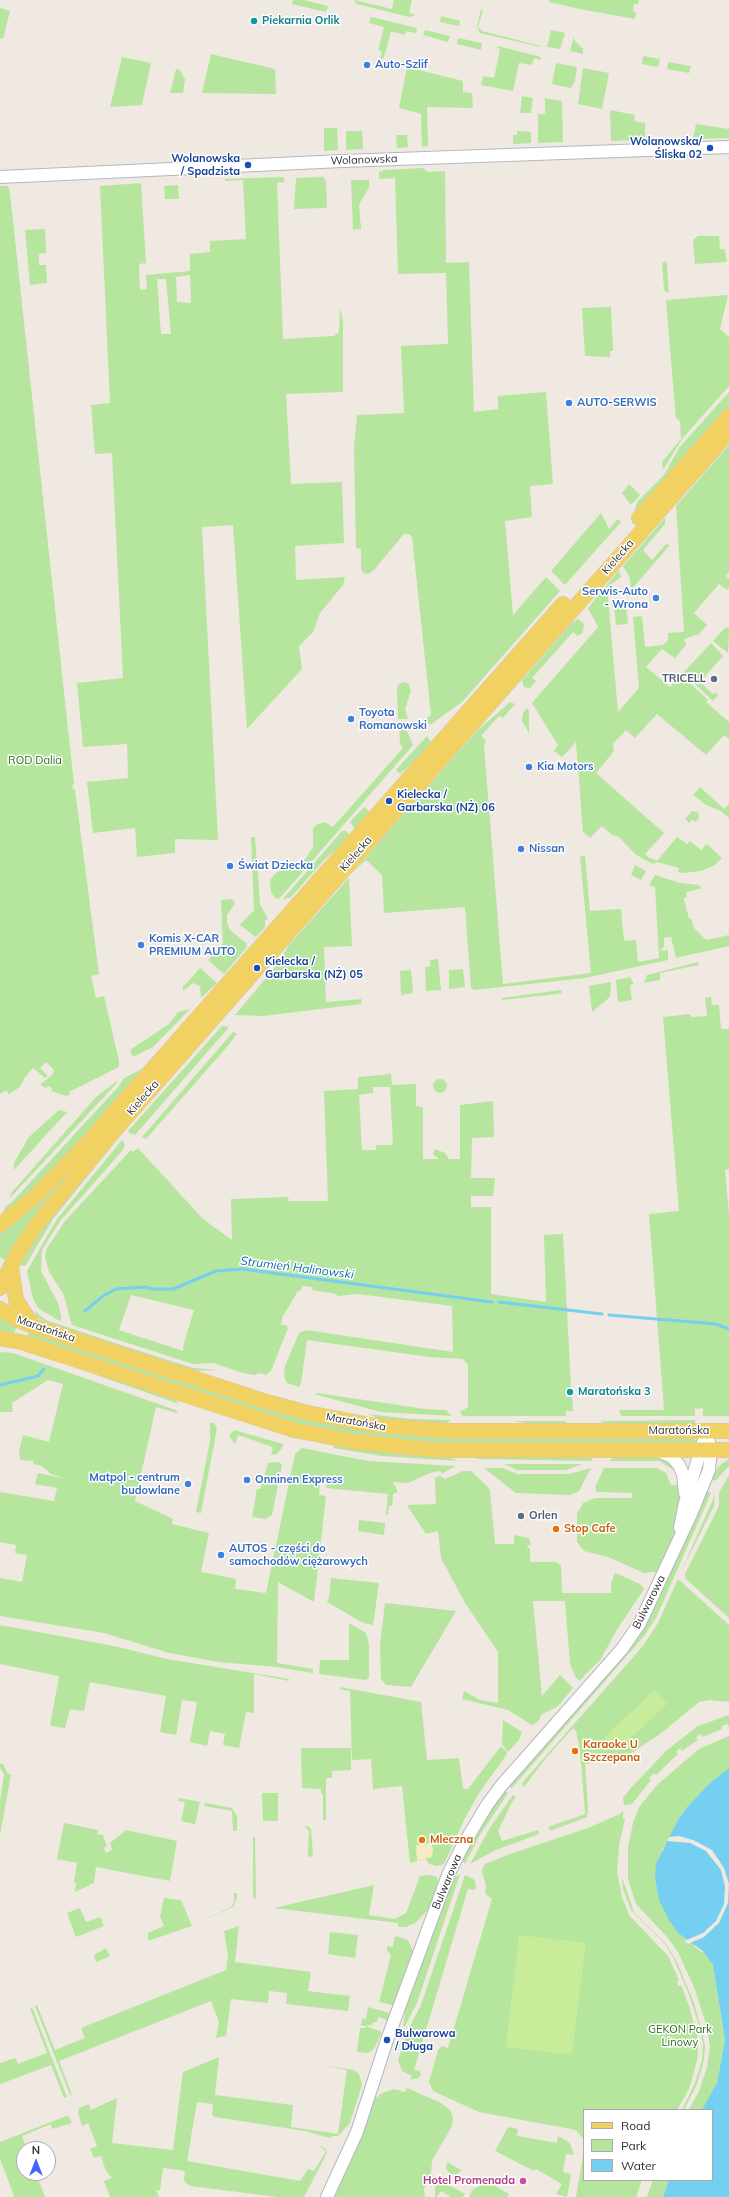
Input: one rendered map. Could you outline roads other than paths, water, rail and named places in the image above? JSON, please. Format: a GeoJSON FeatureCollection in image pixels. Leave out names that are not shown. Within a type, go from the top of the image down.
{"type":"FeatureCollection","features":[{"type":"Feature","properties":{"kind":"main road","name":"Kielecka"},"geometry":{"type":"LineString","coordinates":[[0,1225],[36,1196],[89,1141],[729,416]]}},
{"type":"Feature","properties":{"kind":"main road","name":"Kielecka"},"geometry":{"type":"LineString","coordinates":[[0,1288],[36,1225],[119,1125],[729,432]]}},
{"type":"Feature","properties":{"kind":"main road"},"geometry":{"type":"LineString","coordinates":[[11,1267],[16,1300],[33,1326]]}},
{"type":"Feature","properties":{"kind":"main road","name":"Maratońska"},"geometry":{"type":"LineString","coordinates":[[0,1309],[18,1320],[33,1326],[267,1402],[308,1413],[370,1425],[448,1431],[729,1431]]}},
{"type":"Feature","properties":{"kind":"main road","name":"Maratońska"},"geometry":{"type":"LineString","coordinates":[[0,1338],[29,1344],[294,1430],[350,1441],[436,1450],[706,1450],[729,1452]]}},
{"type":"Feature","properties":{"kind":"street","name":"Wolanowska"},"geometry":{"type":"LineString","coordinates":[[0,177],[342,161],[729,147]]}},
{"type":"Feature","properties":{"kind":"street","name":"Bulwarowa"},"geometry":{"type":"LineString","coordinates":[[327,2197],[357,2132],[387,2040],[448,1875],[462,1847],[487,1805],[501,1786],[622,1649],[640,1623],[676,1547],[709,1470],[706,1450],[706,1431]]}},
{"type":"Feature","properties":{"kind":"street","name":"Bulwarowa"},"geometry":{"type":"LineString","coordinates":[[676,1547],[685,1503],[706,1450]]}},
{"type":"Feature","properties":{"kind":"street"},"geometry":{"type":"LineString","coordinates":[[659,1451],[672,1457],[681,1469],[685,1484],[685,1503]]}},
{"type":"Feature","properties":{"kind":"street"},"geometry":{"type":"LineString","coordinates":[[709,1470],[729,1452]]}},
{"type":"Feature","properties":{"kind":"water"},"geometry":{"type":"Polygon","coordinates":[[[729,1768],[729,2197],[663,2197],[669,2181],[713,2181],[713,2109],[703,2109],[717,2083],[725,2040],[713,1965],[703,1951],[678,1933],[669,1920],[659,1900],[655,1877],[656,1864],[678,1820],[687,1807],[711,1782],[729,1768]]]}},
{"type":"Feature","properties":{"kind":"waterway","name":"Strumień Halinowski"},"geometry":{"type":"LineString","coordinates":[[85,1311],[103,1296],[116,1289],[145,1287],[152,1289],[173,1289],[216,1271],[242,1269],[492,1302]]}},
{"type":"Feature","properties":{"kind":"waterway","name":"Strumień Halinowski"},"geometry":{"type":"LineString","coordinates":[[499,1302],[602,1314]]}},
{"type":"Feature","properties":{"kind":"waterway","name":"Strumień Halinowski"},"geometry":{"type":"LineString","coordinates":[[609,1315],[716,1324],[729,1329]]}},
{"type":"Feature","properties":{"kind":"waterway","name":"Strumień Halinowski"},"geometry":{"type":"LineString","coordinates":[[0,1385],[38,1376],[44,1369]]}},
{"type":"Feature","properties":{"kind":"place","name":"Piekarnia Orlik"},"geometry":{"type":"Point","coordinates":[254,21]}},
{"type":"Feature","properties":{"kind":"place","name":"Auto-Szlif"},"geometry":{"type":"Point","coordinates":[367,65]}},
{"type":"Feature","properties":{"kind":"place","name":"Wolanowska/ Śliska 02"},"geometry":{"type":"Point","coordinates":[710,148]}},
{"type":"Feature","properties":{"kind":"place","name":"Wolanowska / Spadzista"},"geometry":{"type":"Point","coordinates":[248,165]}},
{"type":"Feature","properties":{"kind":"place","name":"AUTO-SERWIS"},"geometry":{"type":"Point","coordinates":[569,403]}},
{"type":"Feature","properties":{"kind":"place","name":"Serwis-Auto - Wrona"},"geometry":{"type":"Point","coordinates":[656,598]}},
{"type":"Feature","properties":{"kind":"place","name":"TRICELL"},"geometry":{"type":"Point","coordinates":[714,679]}},
{"type":"Feature","properties":{"kind":"place","name":"Toyota Romanowski"},"geometry":{"type":"Point","coordinates":[351,719]}},
{"type":"Feature","properties":{"kind":"place","name":"Kia Motors"},"geometry":{"type":"Point","coordinates":[529,767]}},
{"type":"Feature","properties":{"kind":"place","name":"Kielecka / Garbarska (NŻ) 06"},"geometry":{"type":"Point","coordinates":[389,801]}},
{"type":"Feature","properties":{"kind":"place","name":"Nissan"},"geometry":{"type":"Point","coordinates":[521,849]}},
{"type":"Feature","properties":{"kind":"place","name":"Świat Dziecka"},"geometry":{"type":"Point","coordinates":[230,866]}},
{"type":"Feature","properties":{"kind":"place","name":"Komis X-CAR PREMIUM AUTO"},"geometry":{"type":"Point","coordinates":[141,945]}},
{"type":"Feature","properties":{"kind":"place","name":"Kielecka / Garbarska (NŻ) 05"},"geometry":{"type":"Point","coordinates":[257,968]}},
{"type":"Feature","properties":{"kind":"place","name":"Maratońska 3"},"geometry":{"type":"Point","coordinates":[570,1392]}},
{"type":"Feature","properties":{"kind":"place","name":"Onninen Express"},"geometry":{"type":"Point","coordinates":[247,1480]}},
{"type":"Feature","properties":{"kind":"place","name":"Matpol - centrum budowlane"},"geometry":{"type":"Point","coordinates":[188,1484]}},
{"type":"Feature","properties":{"kind":"place","name":"Orlen"},"geometry":{"type":"Point","coordinates":[521,1516]}},
{"type":"Feature","properties":{"kind":"place","name":"Stop Cafe"},"geometry":{"type":"Point","coordinates":[556,1529]}},
{"type":"Feature","properties":{"kind":"place","name":"AUTOS - części do samochodów ciężarowych"},"geometry":{"type":"Point","coordinates":[221,1555]}},
{"type":"Feature","properties":{"kind":"place","name":"Karaoke U Szczepana"},"geometry":{"type":"Point","coordinates":[575,1751]}},
{"type":"Feature","properties":{"kind":"place","name":"Mleczna"},"geometry":{"type":"Point","coordinates":[422,1840]}},
{"type":"Feature","properties":{"kind":"place","name":"Bulwarowa / Długa"},"geometry":{"type":"Point","coordinates":[387,2040]}},
{"type":"Feature","properties":{"kind":"place","name":"Hotel Promenada"},"geometry":{"type":"Point","coordinates":[523,2181]}},
{"type":"Feature","properties":{"kind":"park label","name":"ROD Dalia"},"geometry":{"type":"Point","coordinates":[35,761]}},
{"type":"Feature","properties":{"kind":"park label","name":"GEKON Park Linowy"},"geometry":{"type":"Point","coordinates":[680,2036]}}]}
